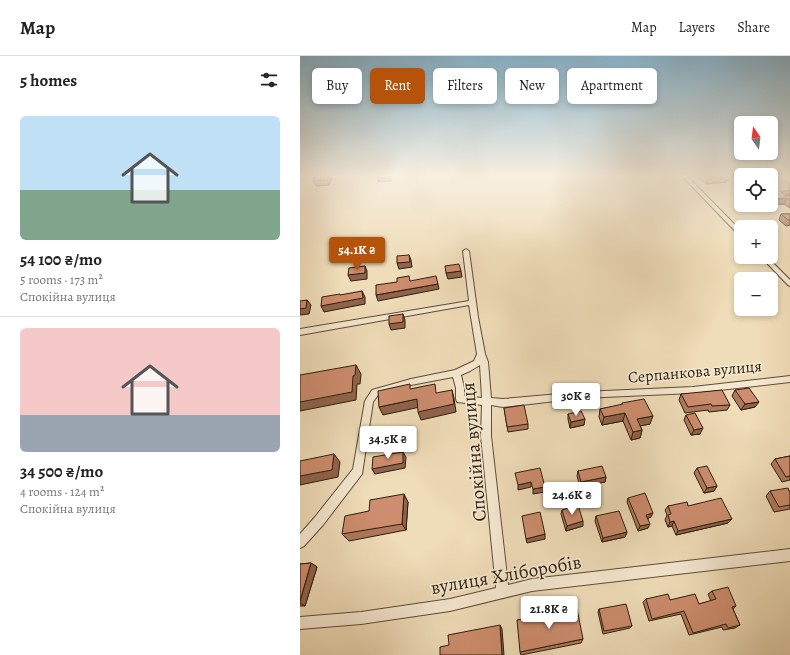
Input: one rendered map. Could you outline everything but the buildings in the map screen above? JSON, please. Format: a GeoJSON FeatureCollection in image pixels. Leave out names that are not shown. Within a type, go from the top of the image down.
{"type":"FeatureCollection","features":[{"type":"Feature","properties":{"kind":"street"},"geometry":{"type":"LineString","coordinates":[[710,203],[734,227]]}},
{"type":"Feature","properties":{"kind":"street","name":"Спокійна вулиця"},"geometry":{"type":"LineString","coordinates":[[466,251],[473,306],[481,354],[484,362],[487,401],[486,436],[503,592]]}},
{"type":"Feature","properties":{"kind":"street"},"geometry":{"type":"LineString","coordinates":[[771,264],[790,284]]}},
{"type":"Feature","properties":{"kind":"street"},"geometry":{"type":"LineString","coordinates":[[300,332],[473,306]]}},
{"type":"Feature","properties":{"kind":"street","name":"Спокійна вулиця"},"geometry":{"type":"LineString","coordinates":[[300,542],[319,521],[358,471],[369,401],[375,392],[411,382],[456,373],[477,363],[481,354]]}},
{"type":"Feature","properties":{"kind":"street","name":"Серпанкова вулиця"},"geometry":{"type":"LineString","coordinates":[[456,373],[460,388],[460,399],[503,403],[582,395],[693,390],[790,379]]}},
{"type":"Feature","properties":{"kind":"street","name":"вулиця Хліборобів"},"geometry":{"type":"LineString","coordinates":[[300,624],[361,618],[450,605],[532,585],[790,555]]}}]}
